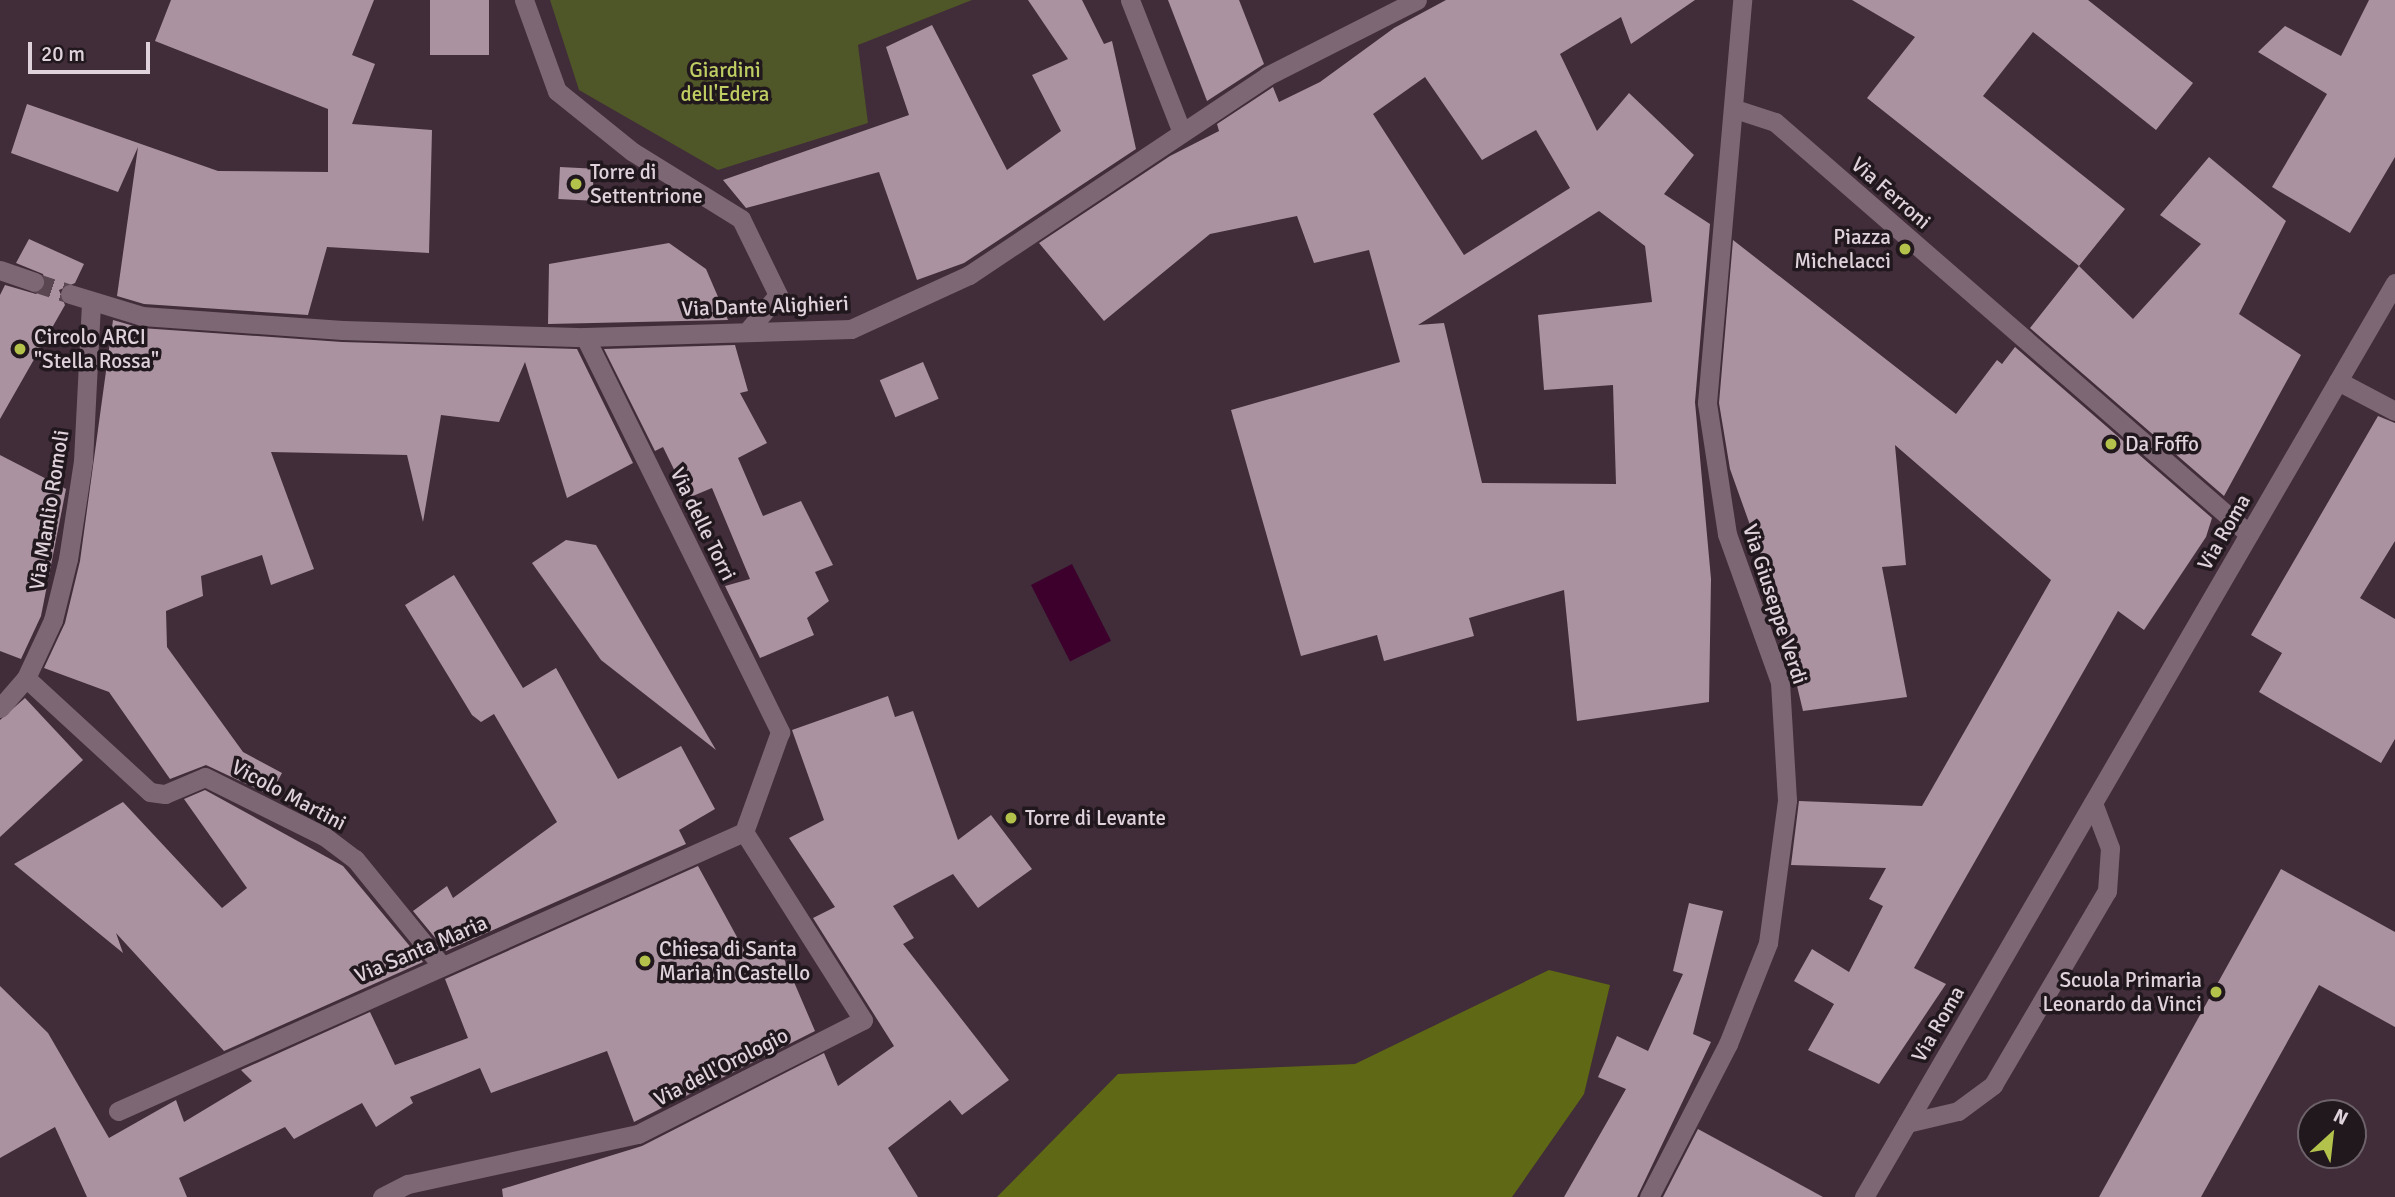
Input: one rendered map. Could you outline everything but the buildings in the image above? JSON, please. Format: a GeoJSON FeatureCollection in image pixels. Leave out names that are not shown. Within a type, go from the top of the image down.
{"type":"FeatureCollection","features":[{"type":"Feature","properties":{"kind":"street"},"geometry":{"type":"LineString","coordinates":[[524,0],[557,91],[634,152],[741,219],[778,295],[750,328]]}},
{"type":"Feature","properties":{"kind":"street"},"geometry":{"type":"LineString","coordinates":[[1130,0],[1181,131]]}},
{"type":"Feature","properties":{"kind":"street","name":"Via Dante Alighieri"},"geometry":{"type":"LineString","coordinates":[[70,294],[142,316],[585,337],[863,324],[970,275],[1181,131],[1267,76],[1417,0]]}},
{"type":"Feature","properties":{"kind":"street","name":"Via Giuseppe Verdi"},"geometry":{"type":"LineString","coordinates":[[1649,1197],[1728,1044],[1768,943],[1787,800],[1780,682],[1727,534],[1707,403],[1735,109],[1742,0]]}},
{"type":"Feature","properties":{"kind":"street","name":"Via Ferroni"},"geometry":{"type":"LineString","coordinates":[[1735,109],[1775,122],[2249,534]]}},
{"type":"Feature","properties":{"kind":"street"},"geometry":{"type":"LineString","coordinates":[[0,270],[34,282]]}},
{"type":"Feature","properties":{"kind":"street","name":"Via Roma"},"geometry":{"type":"LineString","coordinates":[[1864,1197],[2395,283]]}},
{"type":"Feature","properties":{"kind":"street","name":"Via Manlio Romoli"},"geometry":{"type":"LineString","coordinates":[[0,708],[26,678],[53,620],[68,559],[83,461],[91,302]]}},
{"type":"Feature","properties":{"kind":"street","name":"Via delle Torri"},"geometry":{"type":"LineString","coordinates":[[585,337],[780,732],[744,832]]}},
{"type":"Feature","properties":{"kind":"street"},"geometry":{"type":"LineString","coordinates":[[2338,380],[2395,411]]}},
{"type":"Feature","properties":{"kind":"street","name":"Vicolo Martini"},"geometry":{"type":"LineString","coordinates":[[26,678],[150,792],[164,793],[205,777],[324,835],[355,859],[442,966]]}},
{"type":"Feature","properties":{"kind":"street"},"geometry":{"type":"LineString","coordinates":[[1907,1123],[1958,1111],[1993,1085],[2107,891],[2110,848],[2093,803]]}},
{"type":"Feature","properties":{"kind":"street","name":"Via Santa Maria"},"geometry":{"type":"LineString","coordinates":[[118,1111],[744,832]]}},
{"type":"Feature","properties":{"kind":"street","name":"Via dell'Orologio"},"geometry":{"type":"LineString","coordinates":[[382,1197],[408,1184],[638,1134],[863,1020],[744,832]]}},
{"type":"Feature","properties":{"kind":"green space","name":"Giardini dell'Edera"},"geometry":{"type":"Polygon","coordinates":[[[550,0],[972,0],[858,45],[868,123],[718,170],[579,90],[550,0]]]}},
{"type":"Feature","properties":{"kind":"green space"},"geometry":{"type":"Polygon","coordinates":[[[1549,970],[1610,985],[1584,1094],[1512,1197],[997,1197],[1118,1074],[1355,1064],[1549,970]]]}},
{"type":"Feature","properties":{"kind":"shaded area"},"geometry":{"type":"Polygon","coordinates":[[[1072,564],[1111,641],[1070,662],[1031,585],[1072,564]]]}},
{"type":"Feature","properties":{"kind":"tunnel"},"geometry":{"type":"LineString","coordinates":[[34,282],[70,294]]}},
{"type":"Feature","properties":{"kind":"place","name":"Torre di Settentrione"},"geometry":{"type":"Point","coordinates":[576,184]}},
{"type":"Feature","properties":{"kind":"place","name":"Piazza Michelacci"},"geometry":{"type":"Point","coordinates":[1905,249]}},
{"type":"Feature","properties":{"kind":"place","name":"Circolo ARCI \"Stella Rossa\""},"geometry":{"type":"Point","coordinates":[20,349]}},
{"type":"Feature","properties":{"kind":"place","name":"Da Foffo"},"geometry":{"type":"Point","coordinates":[2111,444]}},
{"type":"Feature","properties":{"kind":"place","name":"Torre di Levante"},"geometry":{"type":"Point","coordinates":[1011,818]}},
{"type":"Feature","properties":{"kind":"place","name":"Chiesa di Santa Maria in Castello"},"geometry":{"type":"Point","coordinates":[645,961]}},
{"type":"Feature","properties":{"kind":"place","name":"Scuola Primaria Leonardo da Vinci"},"geometry":{"type":"Point","coordinates":[2216,992]}}]}
